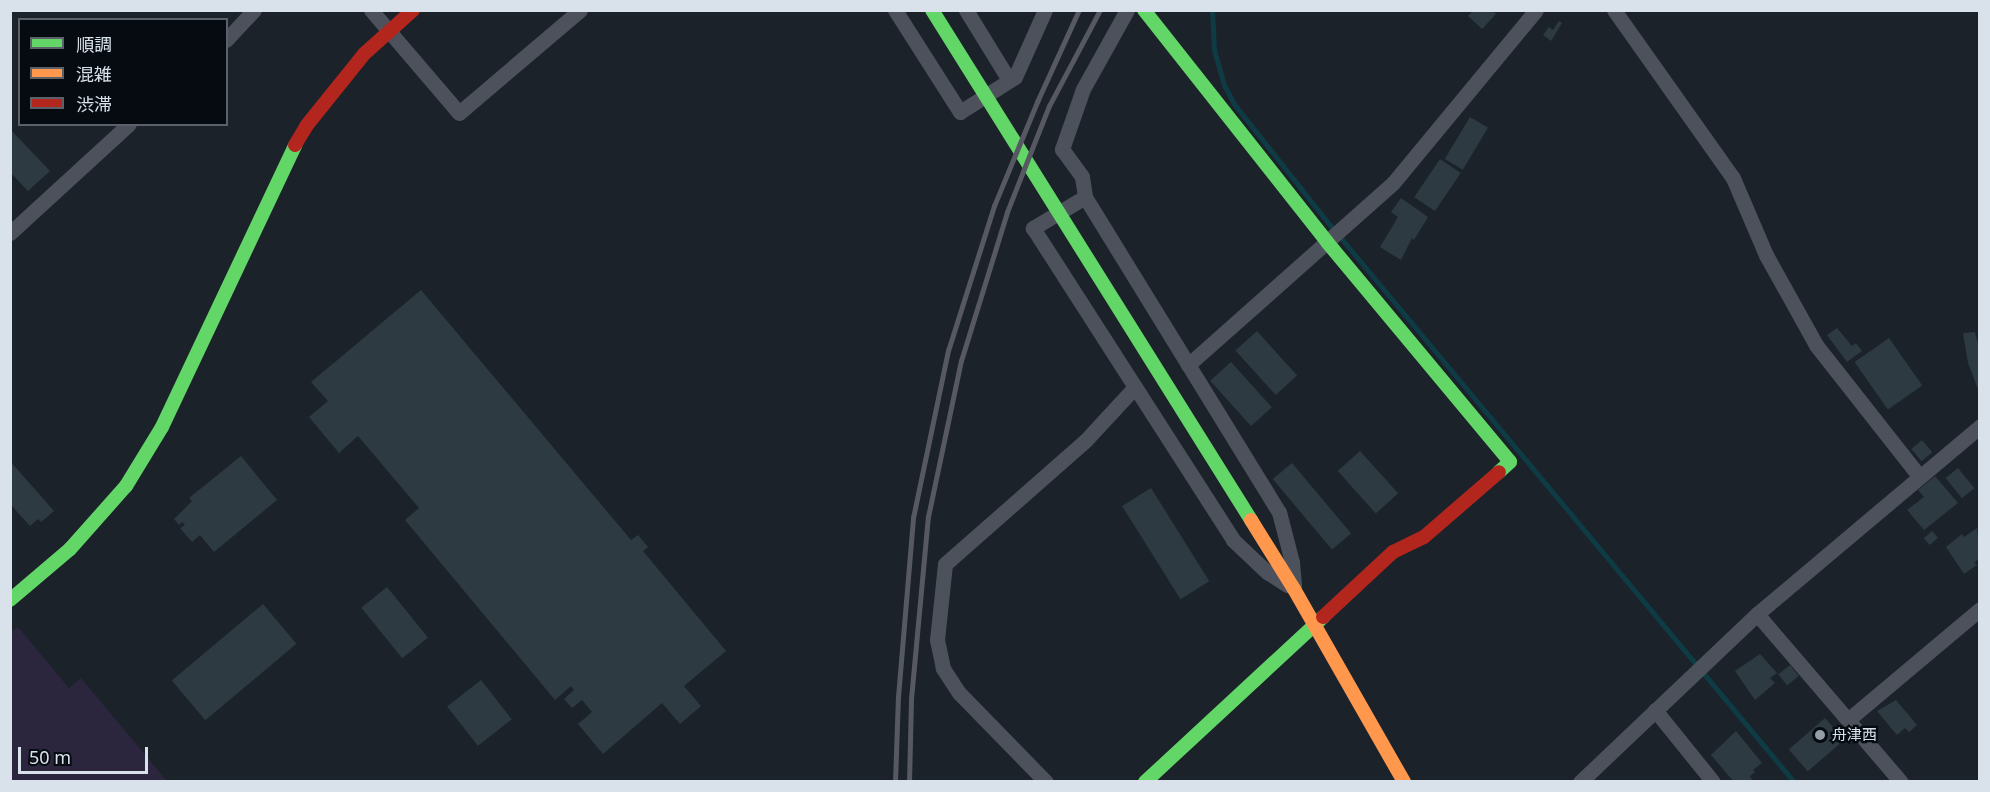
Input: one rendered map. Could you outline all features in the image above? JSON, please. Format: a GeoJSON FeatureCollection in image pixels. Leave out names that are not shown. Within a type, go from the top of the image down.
{"type":"FeatureCollection","features":[{"type":"Feature","properties":{"kind":"street"},"geometry":{"type":"LineString","coordinates":[[228,38],[254,10]]}},
{"type":"Feature","properties":{"kind":"street"},"geometry":{"type":"LineString","coordinates":[[371,10],[459,113],[580,10]]}},
{"type":"Feature","properties":{"kind":"street"},"geometry":{"type":"LineString","coordinates":[[10,600],[100,518],[146,457],[201,346],[290,154],[327,98],[389,31],[413,10]]}},
{"type":"Feature","properties":{"kind":"street"},"geometry":{"type":"LineString","coordinates":[[895,10],[960,112],[1015,77],[1045,10]]}},
{"type":"Feature","properties":{"kind":"street"},"geometry":{"type":"LineString","coordinates":[[932,10],[1294,589],[1404,782]]}},
{"type":"Feature","properties":{"kind":"street"},"geometry":{"type":"LineString","coordinates":[[966,10],[1007,82]]}},
{"type":"Feature","properties":{"kind":"street"},"geometry":{"type":"LineString","coordinates":[[1127,10],[1083,89],[1062,149],[1082,177],[1085,197],[1279,512],[1292,562],[1294,589]]}},
{"type":"Feature","properties":{"kind":"street"},"geometry":{"type":"LineString","coordinates":[[1144,10],[1333,237],[1510,462],[1424,537],[1393,552],[1145,782]]}},
{"type":"Feature","properties":{"kind":"street"},"geometry":{"type":"LineString","coordinates":[[1188,365],[1392,183],[1536,10]]}},
{"type":"Feature","properties":{"kind":"street"},"geometry":{"type":"LineString","coordinates":[[1614,10],[1732,177],[1766,255],[1816,345],[1919,476]]}},
{"type":"Feature","properties":{"kind":"street"},"geometry":{"type":"LineString","coordinates":[[10,233],[127,126]]}},
{"type":"Feature","properties":{"kind":"street"},"geometry":{"type":"LineString","coordinates":[[1085,197],[1033,228],[1233,540],[1267,572],[1294,589]]}},
{"type":"Feature","properties":{"kind":"street"},"geometry":{"type":"LineString","coordinates":[[1046,782],[959,693],[944,668],[937,640],[945,564],[1085,441],[1134,388]]}},
{"type":"Feature","properties":{"kind":"street"},"geometry":{"type":"LineString","coordinates":[[1580,782],[1757,614],[1980,426]]}},
{"type":"Feature","properties":{"kind":"street"},"geometry":{"type":"LineString","coordinates":[[1849,719],[1980,609]]}},
{"type":"Feature","properties":{"kind":"street"},"geometry":{"type":"LineString","coordinates":[[1757,614],[1901,782]]}},
{"type":"Feature","properties":{"kind":"street"},"geometry":{"type":"LineString","coordinates":[[1655,710],[1713,782]]}},
{"type":"Feature","properties":{"kind":"shaded area"},"geometry":{"type":"Polygon","coordinates":[[[18,627],[69,688],[81,678],[167,781],[11,781],[10,632],[18,627]]]}},
{"type":"Feature","properties":{"kind":"building"},"geometry":{"type":"Polygon","coordinates":[[[1474,10],[1492,10],[1496,14],[1482,29],[1468,16],[1474,10]]]}},
{"type":"Feature","properties":{"kind":"building"},"geometry":{"type":"Polygon","coordinates":[[[1559,21],[1562,23],[1551,41],[1543,35],[1549,27],[1553,30],[1559,21]]]}},
{"type":"Feature","properties":{"kind":"building"},"geometry":{"type":"Polygon","coordinates":[[[1470,117],[1488,128],[1463,170],[1445,159],[1470,117]]]}},
{"type":"Feature","properties":{"kind":"building"},"geometry":{"type":"Polygon","coordinates":[[[10,129],[50,171],[28,191],[10,172],[10,129]]]}},
{"type":"Feature","properties":{"kind":"building"},"geometry":{"type":"Polygon","coordinates":[[[1440,159],[1461,173],[1435,211],[1414,197],[1440,159]]]}},
{"type":"Feature","properties":{"kind":"building"},"geometry":{"type":"Polygon","coordinates":[[[1401,198],[1428,217],[1414,240],[1412,238],[1401,260],[1380,247],[1398,217],[1391,212],[1401,198]]]}},
{"type":"Feature","properties":{"kind":"building"},"geometry":{"type":"Polygon","coordinates":[[[421,290],[631,540],[638,535],[648,547],[643,551],[726,651],[684,686],[701,706],[680,724],[662,703],[603,754],[578,724],[592,712],[582,700],[572,708],[564,699],[574,690],[571,686],[555,700],[405,520],[419,508],[358,436],[339,453],[309,417],[328,401],[311,382],[421,290]]]}},
{"type":"Feature","properties":{"kind":"building"},"geometry":{"type":"Polygon","coordinates":[[[1837,328],[1852,346],[1856,343],[1862,351],[1847,362],[1827,335],[1837,328]]]}},
{"type":"Feature","properties":{"kind":"building"},"geometry":{"type":"Polygon","coordinates":[[[1257,331],[1297,376],[1276,395],[1235,350],[1257,331]]]}},
{"type":"Feature","properties":{"kind":"building"},"geometry":{"type":"Polygon","coordinates":[[[1975,332],[1980,352],[1979,392],[1968,363],[1963,333],[1975,332]]]}},
{"type":"Feature","properties":{"kind":"building"},"geometry":{"type":"Polygon","coordinates":[[[1889,338],[1922,386],[1888,410],[1855,362],[1889,338]]]}},
{"type":"Feature","properties":{"kind":"building"},"geometry":{"type":"Polygon","coordinates":[[[1231,362],[1272,407],[1251,426],[1210,381],[1231,362]]]}},
{"type":"Feature","properties":{"kind":"building"},"geometry":{"type":"Polygon","coordinates":[[[1922,440],[1932,452],[1922,461],[1911,449],[1922,440]]]}},
{"type":"Feature","properties":{"kind":"building"},"geometry":{"type":"Polygon","coordinates":[[[1360,451],[1398,493],[1376,513],[1338,471],[1360,451]]]}},
{"type":"Feature","properties":{"kind":"building"},"geometry":{"type":"Polygon","coordinates":[[[241,456],[277,500],[214,552],[200,535],[192,542],[180,528],[185,525],[182,522],[179,525],[174,519],[192,501],[189,498],[241,456]]]}},
{"type":"Feature","properties":{"kind":"building"},"geometry":{"type":"Polygon","coordinates":[[[10,461],[54,511],[41,522],[38,519],[30,526],[10,504],[10,461]]]}},
{"type":"Feature","properties":{"kind":"building"},"geometry":{"type":"Polygon","coordinates":[[[1292,463],[1351,533],[1332,550],[1273,479],[1292,463]]]}},
{"type":"Feature","properties":{"kind":"building"},"geometry":{"type":"Polygon","coordinates":[[[1958,468],[1974,488],[1962,498],[1946,478],[1958,468]]]}},
{"type":"Feature","properties":{"kind":"building"},"geometry":{"type":"Polygon","coordinates":[[[1935,476],[1958,503],[1924,530],[1907,510],[1924,497],[1918,490],[1935,476]]]}},
{"type":"Feature","properties":{"kind":"building"},"geometry":{"type":"Polygon","coordinates":[[[1151,488],[1209,581],[1180,599],[1122,506],[1151,488]]]}},
{"type":"Feature","properties":{"kind":"building"},"geometry":{"type":"Polygon","coordinates":[[[1977,528],[1980,558],[1974,563],[1977,565],[1964,574],[1946,547],[1962,534],[1964,537],[1977,528]]]}},
{"type":"Feature","properties":{"kind":"building"},"geometry":{"type":"Polygon","coordinates":[[[1932,531],[1938,538],[1930,545],[1924,538],[1932,531]]]}},
{"type":"Feature","properties":{"kind":"building"},"geometry":{"type":"Polygon","coordinates":[[[387,587],[428,638],[402,658],[361,608],[387,587]]]}},
{"type":"Feature","properties":{"kind":"building"},"geometry":{"type":"Polygon","coordinates":[[[263,604],[296,644],[205,720],[172,680],[263,604]]]}},
{"type":"Feature","properties":{"kind":"building"},"geometry":{"type":"Polygon","coordinates":[[[1760,654],[1777,673],[1770,678],[1775,683],[1755,700],[1735,671],[1760,654]]]}},
{"type":"Feature","properties":{"kind":"building"},"geometry":{"type":"Polygon","coordinates":[[[1790,665],[1799,676],[1787,685],[1778,674],[1790,665]]]}},
{"type":"Feature","properties":{"kind":"building"},"geometry":{"type":"Polygon","coordinates":[[[481,680],[512,719],[478,746],[447,706],[481,680]]]}},
{"type":"Feature","properties":{"kind":"building"},"geometry":{"type":"Polygon","coordinates":[[[1896,700],[1917,725],[1909,732],[1905,728],[1897,735],[1877,711],[1896,700]]]}},
{"type":"Feature","properties":{"kind":"building"},"geometry":{"type":"Polygon","coordinates":[[[1825,718],[1844,740],[1808,771],[1789,749],[1825,718]]]}},
{"type":"Feature","properties":{"kind":"building"},"geometry":{"type":"Polygon","coordinates":[[[1736,731],[1762,763],[1753,770],[1755,772],[1750,776],[1752,779],[1749,782],[1734,782],[1711,755],[1736,731]]]}},
{"type":"Feature","properties":{"kind":"waterway"},"geometry":{"type":"LineString","coordinates":[[1212,10],[1214,50],[1224,85],[1234,104],[1330,225],[1794,782]]}},
{"type":"Feature","properties":{"kind":"railway"},"geometry":{"type":"LineString","coordinates":[[895,782],[898,697],[913,518],[948,351],[994,206],[1037,102],[1079,10]]}},
{"type":"Feature","properties":{"kind":"railway"},"geometry":{"type":"LineString","coordinates":[[909,782],[911,699],[928,517],[961,361],[1007,212],[1049,106],[1100,10]]}},
{"type":"Feature","properties":{"kind":"traffic: fast"},"geometry":{"type":"LineString","coordinates":[[932,10],[1251,520]]}},
{"type":"Feature","properties":{"kind":"traffic: fast"},"geometry":{"type":"LineString","coordinates":[[1144,10],[1327,242],[1510,462],[1499,472]]}},
{"type":"Feature","properties":{"kind":"traffic: fast"},"geometry":{"type":"LineString","coordinates":[[10,600],[70,549],[126,486],[162,427],[295,145]]}},
{"type":"Feature","properties":{"kind":"traffic: fast"},"geometry":{"type":"LineString","coordinates":[[1145,782],[1323,617]]}},
{"type":"Feature","properties":{"kind":"traffic: slow"},"geometry":{"type":"LineString","coordinates":[[1251,520],[1294,589],[1404,782]]}},
{"type":"Feature","properties":{"kind":"traffic: jam"},"geometry":{"type":"LineString","coordinates":[[295,145],[307,125],[364,54],[413,10]]}},
{"type":"Feature","properties":{"kind":"traffic: jam"},"geometry":{"type":"LineString","coordinates":[[1323,617],[1393,552],[1424,537],[1499,472]]}},
{"type":"Feature","properties":{"kind":"place","name":"舟津西"},"geometry":{"type":"Point","coordinates":[1820,735]}}]}
